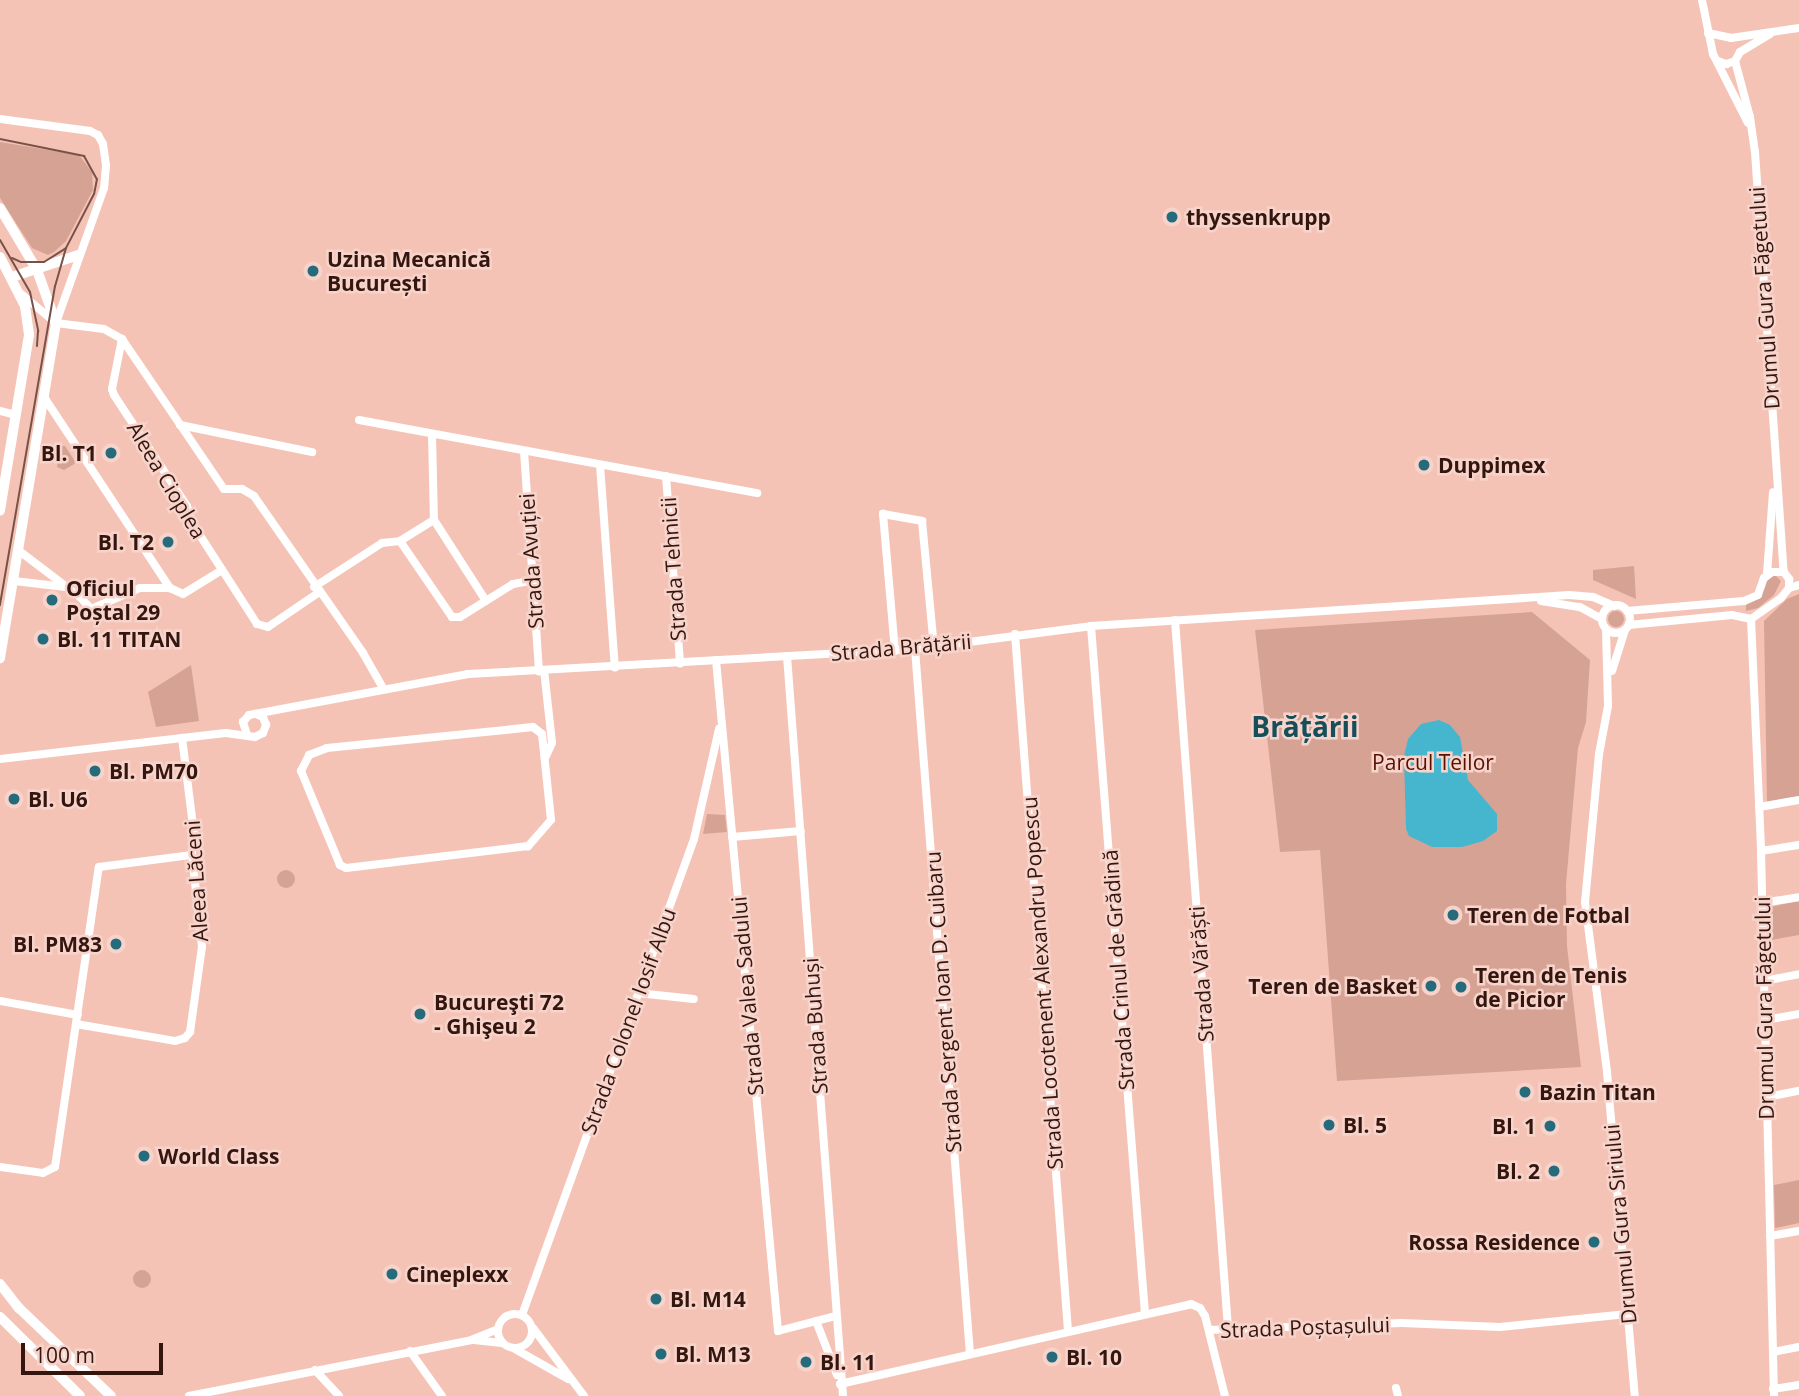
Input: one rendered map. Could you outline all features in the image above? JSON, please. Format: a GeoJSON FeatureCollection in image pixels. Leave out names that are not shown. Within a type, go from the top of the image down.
{"type":"FeatureCollection","features":[{"type":"Feature","properties":{"kind":"main road"},"geometry":{"type":"LineString","coordinates":[[0,208],[37,270],[56,323],[0,658]]}},
{"type":"Feature","properties":{"kind":"main road"},"geometry":{"type":"LineString","coordinates":[[12,277],[78,255]]}},
{"type":"Feature","properties":{"kind":"main road"},"geometry":{"type":"LineString","coordinates":[[0,257],[20,292],[29,320],[30,335],[0,511]]}},
{"type":"Feature","properties":{"kind":"main road"},"geometry":{"type":"LineString","coordinates":[[0,1284],[19,1308],[111,1396]]}},
{"type":"Feature","properties":{"kind":"main road"},"geometry":{"type":"LineString","coordinates":[[0,1317],[80,1396]]}},
{"type":"Feature","properties":{"kind":"street"},"geometry":{"type":"LineString","coordinates":[[1703,1],[1708,33],[1714,46],[1713,54],[1718,61],[1726,64],[1735,61],[1740,52],[1776,31]]}},
{"type":"Feature","properties":{"kind":"street"},"geometry":{"type":"LineString","coordinates":[[1714,46],[1726,38],[1799,28]]}},
{"type":"Feature","properties":{"kind":"street"},"geometry":{"type":"LineString","coordinates":[[1708,33],[1738,43],[1740,52]]}},
{"type":"Feature","properties":{"kind":"street","name":"Drumul Gura Făgetului"},"geometry":{"type":"LineString","coordinates":[[1718,61],[1752,132]]}},
{"type":"Feature","properties":{"kind":"street","name":"Drumul Gura Făgetului"},"geometry":{"type":"LineString","coordinates":[[1735,61],[1752,132],[1775,464],[1789,588]]}},
{"type":"Feature","properties":{"kind":"street"},"geometry":{"type":"LineString","coordinates":[[0,119],[90,131],[101,139],[106,157],[104,188],[56,323]]}},
{"type":"Feature","properties":{"kind":"street"},"geometry":{"type":"LineString","coordinates":[[20,292],[56,323],[104,329],[122,339],[223,489],[242,489],[254,496],[316,590],[363,653],[383,688]]}},
{"type":"Feature","properties":{"kind":"street","name":"Aleea Cioplea"},"geometry":{"type":"LineString","coordinates":[[122,339],[112,389],[187,506],[192,523],[257,624],[264,628],[382,543],[400,541],[434,520]]}},
{"type":"Feature","properties":{"kind":"street"},"geometry":{"type":"LineString","coordinates":[[44,397],[170,588]]}},
{"type":"Feature","properties":{"kind":"street"},"geometry":{"type":"LineString","coordinates":[[0,411],[16,415]]}},
{"type":"Feature","properties":{"kind":"street"},"geometry":{"type":"LineString","coordinates":[[359,420],[757,493]]}},
{"type":"Feature","properties":{"kind":"street","name":"Aleea Cioplea"},"geometry":{"type":"LineString","coordinates":[[180,425],[312,452]]}},
{"type":"Feature","properties":{"kind":"street"},"geometry":{"type":"LineString","coordinates":[[432,434],[434,520],[486,601]]}},
{"type":"Feature","properties":{"kind":"street","name":"Strada Avuției"},"geometry":{"type":"LineString","coordinates":[[524,450],[530,581],[552,743],[545,758],[551,820],[528,846],[346,868],[340,864],[301,771],[309,755],[327,748],[533,727],[542,734],[545,758]]}},
{"type":"Feature","properties":{"kind":"street","name":"Drumul Gura Făgetului"},"geometry":{"type":"LineString","coordinates":[[1768,574],[1775,464]]}},
{"type":"Feature","properties":{"kind":"street"},"geometry":{"type":"LineString","coordinates":[[600,465],[615,667]]}},
{"type":"Feature","properties":{"kind":"street","name":"Strada Tehnicii"},"geometry":{"type":"LineString","coordinates":[[666,476],[680,663]]}},
{"type":"Feature","properties":{"kind":"street"},"geometry":{"type":"LineString","coordinates":[[895,651],[883,514],[922,521],[934,647]]}},
{"type":"Feature","properties":{"kind":"street"},"geometry":{"type":"LineString","coordinates":[[400,541],[452,617],[460,617],[513,584],[530,581]]}},
{"type":"Feature","properties":{"kind":"street"},"geometry":{"type":"LineString","coordinates":[[18,550],[91,609],[140,587],[170,588],[183,594],[222,570]]}},
{"type":"Feature","properties":{"kind":"street"},"geometry":{"type":"LineString","coordinates":[[1799,575],[1768,574],[1761,592],[1744,601],[1627,611],[1614,606],[1607,609],[1602,619],[1606,629],[1613,633],[1627,628],[1746,617],[1763,613],[1789,588],[1799,585]]}},
{"type":"Feature","properties":{"kind":"street"},"geometry":{"type":"LineString","coordinates":[[14,581],[67,587]]}},
{"type":"Feature","properties":{"kind":"street","name":"Strada Brățării"},"geometry":{"type":"LineString","coordinates":[[256,714],[452,676],[895,651],[1091,626],[1517,598],[1585,596],[1614,606]]}},
{"type":"Feature","properties":{"kind":"street","name":"Strada Brățării"},"geometry":{"type":"LineString","coordinates":[[1517,598],[1569,605],[1588,610],[1602,619]]}},
{"type":"Feature","properties":{"kind":"street","name":"Drumul Gura Făgetului"},"geometry":{"type":"LineString","coordinates":[[1744,601],[1741,606],[1746,617],[1761,851],[1774,1393]]}},
{"type":"Feature","properties":{"kind":"street"},"geometry":{"type":"LineString","coordinates":[[1627,611],[1627,628]]}},
{"type":"Feature","properties":{"kind":"street","name":"Strada Vărăști"},"geometry":{"type":"LineString","coordinates":[[1175,620],[1228,1329]]}},
{"type":"Feature","properties":{"kind":"street","name":"Strada Crinul de Grădină"},"geometry":{"type":"LineString","coordinates":[[1091,626],[1145,1314]]}},
{"type":"Feature","properties":{"kind":"street","name":"Drumul Gura Siriului"},"geometry":{"type":"LineString","coordinates":[[1610,677],[1627,628]]}},
{"type":"Feature","properties":{"kind":"street","name":"Drumul Gura Siriului"},"geometry":{"type":"LineString","coordinates":[[1606,629],[1610,677],[1585,902],[1607,1072],[1635,1396]]}},
{"type":"Feature","properties":{"kind":"street","name":"Strada Locotenent Alexandru Popescu"},"geometry":{"type":"LineString","coordinates":[[1015,634],[1068,1331]]}},
{"type":"Feature","properties":{"kind":"street","name":"Strada Sergent Ioan D. Cuibaru"},"geometry":{"type":"LineString","coordinates":[[915,649],[970,1354]]}},
{"type":"Feature","properties":{"kind":"street","name":"Strada Buhuși"},"geometry":{"type":"LineString","coordinates":[[787,656],[843,1396]]}},
{"type":"Feature","properties":{"kind":"street","name":"Strada Valea Sadului"},"geometry":{"type":"LineString","coordinates":[[716,660],[778,1331],[816,1321]]}},
{"type":"Feature","properties":{"kind":"street","name":"Strada Brățării"},"geometry":{"type":"LineString","coordinates":[[266,724],[287,706]]}},
{"type":"Feature","properties":{"kind":"street"},"geometry":{"type":"LineString","coordinates":[[0,759],[226,733],[261,735],[266,724],[263,718],[256,714],[246,717],[226,733]]}},
{"type":"Feature","properties":{"kind":"street"},"geometry":{"type":"LineString","coordinates":[[243,722],[247,735]]}},
{"type":"Feature","properties":{"kind":"street","name":"Strada Colonel Iosif Albu"},"geometry":{"type":"LineString","coordinates":[[522,1315],[694,839],[721,723]]}},
{"type":"Feature","properties":{"kind":"street","name":"Aleea Lăceni"},"geometry":{"type":"LineString","coordinates":[[0,1001],[175,1041],[185,1038],[191,1024],[202,947],[192,855],[194,834],[182,738]]}},
{"type":"Feature","properties":{"kind":"street"},"geometry":{"type":"LineString","coordinates":[[1759,807],[1799,800]]}},
{"type":"Feature","properties":{"kind":"street"},"geometry":{"type":"LineString","coordinates":[[732,837],[802,831]]}},
{"type":"Feature","properties":{"kind":"street"},"geometry":{"type":"LineString","coordinates":[[1761,851],[1799,845]]}},
{"type":"Feature","properties":{"kind":"street"},"geometry":{"type":"LineString","coordinates":[[0,1167],[44,1173],[55,1167],[99,867],[192,855]]}},
{"type":"Feature","properties":{"kind":"street"},"geometry":{"type":"LineString","coordinates":[[1762,903],[1799,897]]}},
{"type":"Feature","properties":{"kind":"street"},"geometry":{"type":"LineString","coordinates":[[1764,981],[1799,974]]}},
{"type":"Feature","properties":{"kind":"street"},"geometry":{"type":"LineString","coordinates":[[638,993],[694,999]]}},
{"type":"Feature","properties":{"kind":"street"},"geometry":{"type":"LineString","coordinates":[[1765,1020],[1799,1014]]}},
{"type":"Feature","properties":{"kind":"street"},"geometry":{"type":"LineString","coordinates":[[1767,1097],[1799,1091]]}},
{"type":"Feature","properties":{"kind":"street"},"geometry":{"type":"LineString","coordinates":[[1770,1236],[1799,1231]]}},
{"type":"Feature","properties":{"kind":"street","name":"Strada Poștașului"},"geometry":{"type":"LineString","coordinates":[[840,1384],[1191,1304],[1204,1312],[1209,1330],[1423,1323],[1500,1327],[1627,1314]]}},
{"type":"Feature","properties":{"kind":"street"},"geometry":{"type":"LineString","coordinates":[[189,1396],[220,1393],[315,1370],[471,1340],[498,1329],[508,1316],[522,1315],[584,1396]]}},
{"type":"Feature","properties":{"kind":"street"},"geometry":{"type":"LineString","coordinates":[[835,1316],[816,1321],[840,1384]]}},
{"type":"Feature","properties":{"kind":"street"},"geometry":{"type":"LineString","coordinates":[[513,1349],[529,1343],[532,1327]]}},
{"type":"Feature","properties":{"kind":"street"},"geometry":{"type":"LineString","coordinates":[[498,1329],[502,1343]]}},
{"type":"Feature","properties":{"kind":"street"},"geometry":{"type":"LineString","coordinates":[[1209,1330],[1225,1396]]}},
{"type":"Feature","properties":{"kind":"street"},"geometry":{"type":"LineString","coordinates":[[471,1340],[502,1343],[570,1381]]}},
{"type":"Feature","properties":{"kind":"street"},"geometry":{"type":"LineString","coordinates":[[1773,1352],[1799,1347]]}},
{"type":"Feature","properties":{"kind":"street"},"geometry":{"type":"LineString","coordinates":[[410,1351],[442,1396]]}},
{"type":"Feature","properties":{"kind":"street"},"geometry":{"type":"LineString","coordinates":[[315,1370],[339,1396]]}},
{"type":"Feature","properties":{"kind":"street"},"geometry":{"type":"LineString","coordinates":[[1774,1393],[1799,1384]]}},
{"type":"Feature","properties":{"kind":"green space"},"geometry":{"type":"Polygon","coordinates":[[[0,142],[79,155],[92,172],[93,190],[66,241],[48,255],[32,248],[0,198],[0,142]]]}},
{"type":"Feature","properties":{"kind":"green space"},"geometry":{"type":"Polygon","coordinates":[[[60,446],[65,446],[76,463],[64,470],[57,467],[60,446]]]}},
{"type":"Feature","properties":{"kind":"green space"},"geometry":{"type":"Polygon","coordinates":[[[1634,566],[1636,599],[1593,580],[1593,570],[1634,566]]]}},
{"type":"Feature","properties":{"kind":"green space"},"geometry":{"type":"Polygon","coordinates":[[[1775,575],[1781,581],[1774,595],[1758,608],[1746,611],[1746,605],[1759,598],[1765,582],[1775,575]]]}},
{"type":"Feature","properties":{"kind":"green space"},"geometry":{"type":"Polygon","coordinates":[[[1799,594],[1799,796],[1767,802],[1764,621],[1787,599],[1799,594]]]}},
{"type":"Feature","properties":{"kind":"green space"},"geometry":{"type":"Polygon","coordinates":[[[1616,611],[1622,613],[1622,625],[1616,627],[1610,625],[1608,619],[1610,613],[1616,611]]]}},
{"type":"Feature","properties":{"kind":"green space","name":"Parcul Teilor"},"geometry":{"type":"Polygon","coordinates":[[[1532,612],[1590,660],[1586,722],[1578,748],[1566,884],[1567,946],[1581,1067],[1337,1081],[1320,850],[1280,852],[1255,630],[1532,612]]]}},
{"type":"Feature","properties":{"kind":"green space"},"geometry":{"type":"Polygon","coordinates":[[[191,665],[199,721],[156,727],[148,692],[191,665]]]}},
{"type":"Feature","properties":{"kind":"green space"},"geometry":{"type":"Polygon","coordinates":[[[707,814],[725,815],[727,832],[703,834],[707,814]]]}},
{"type":"Feature","properties":{"kind":"green space"},"geometry":{"type":"Polygon","coordinates":[[[286,870],[292,873],[295,879],[292,885],[286,888],[280,885],[277,879],[280,873],[286,870]]]}},
{"type":"Feature","properties":{"kind":"green space"},"geometry":{"type":"Polygon","coordinates":[[[1799,901],[1799,935],[1771,940],[1770,907],[1799,901]]]}},
{"type":"Feature","properties":{"kind":"green space"},"geometry":{"type":"Polygon","coordinates":[[[1799,1180],[1799,1223],[1775,1228],[1774,1185],[1799,1180]]]}},
{"type":"Feature","properties":{"kind":"green space"},"geometry":{"type":"Polygon","coordinates":[[[142,1270],[148,1273],[151,1279],[148,1285],[142,1288],[136,1285],[133,1279],[136,1273],[142,1270]]]}},
{"type":"Feature","properties":{"kind":"water"},"geometry":{"type":"Polygon","coordinates":[[[1439,720],[1450,725],[1460,737],[1468,780],[1497,814],[1497,831],[1483,841],[1462,847],[1432,847],[1409,836],[1406,829],[1404,756],[1408,739],[1421,724],[1439,720]]]}},
{"type":"Feature","properties":{"kind":"tram line"},"geometry":{"type":"LineString","coordinates":[[0,139],[84,156],[97,179],[94,194],[66,248],[55,286],[0,605]]}},
{"type":"Feature","properties":{"kind":"tram line"},"geometry":{"type":"LineString","coordinates":[[0,240],[30,292],[38,331],[37,346]]}},
{"type":"Feature","properties":{"kind":"tram line"},"geometry":{"type":"LineString","coordinates":[[12,258],[21,262],[44,262],[66,248]]}},
{"type":"Feature","properties":{"kind":"place","name":"thyssenkrupp"},"geometry":{"type":"Point","coordinates":[1172,217]}},
{"type":"Feature","properties":{"kind":"place","name":"Uzina Mecanică București"},"geometry":{"type":"Point","coordinates":[313,271]}},
{"type":"Feature","properties":{"kind":"place","name":"Bl. T1"},"geometry":{"type":"Point","coordinates":[111,453]}},
{"type":"Feature","properties":{"kind":"place","name":"Duppimex"},"geometry":{"type":"Point","coordinates":[1424,465]}},
{"type":"Feature","properties":{"kind":"place","name":"Bl. T2"},"geometry":{"type":"Point","coordinates":[168,542]}},
{"type":"Feature","properties":{"kind":"place","name":"Oficiul Poștal 29"},"geometry":{"type":"Point","coordinates":[52,600]}},
{"type":"Feature","properties":{"kind":"place","name":"Bl. 11 TITAN"},"geometry":{"type":"Point","coordinates":[43,639]}},
{"type":"Feature","properties":{"kind":"place","name":"Bl. PM70"},"geometry":{"type":"Point","coordinates":[95,771]}},
{"type":"Feature","properties":{"kind":"place","name":"Bl. U6"},"geometry":{"type":"Point","coordinates":[14,799]}},
{"type":"Feature","properties":{"kind":"place","name":"Teren de Fotbal"},"geometry":{"type":"Point","coordinates":[1453,915]}},
{"type":"Feature","properties":{"kind":"place","name":"Bl. PM83"},"geometry":{"type":"Point","coordinates":[116,944]}},
{"type":"Feature","properties":{"kind":"place","name":"Teren de Basket"},"geometry":{"type":"Point","coordinates":[1431,986]}},
{"type":"Feature","properties":{"kind":"place","name":"Teren de Tenis de Picior"},"geometry":{"type":"Point","coordinates":[1461,987]}},
{"type":"Feature","properties":{"kind":"place","name":"Bucureşti 72 - Ghişeu 2"},"geometry":{"type":"Point","coordinates":[420,1014]}},
{"type":"Feature","properties":{"kind":"place","name":"Bazin Titan"},"geometry":{"type":"Point","coordinates":[1525,1092]}},
{"type":"Feature","properties":{"kind":"place","name":"Bl. 5"},"geometry":{"type":"Point","coordinates":[1329,1125]}},
{"type":"Feature","properties":{"kind":"place","name":"Bl. 1"},"geometry":{"type":"Point","coordinates":[1550,1126]}},
{"type":"Feature","properties":{"kind":"place","name":"World Class"},"geometry":{"type":"Point","coordinates":[144,1156]}},
{"type":"Feature","properties":{"kind":"place","name":"Bl. 2"},"geometry":{"type":"Point","coordinates":[1554,1171]}},
{"type":"Feature","properties":{"kind":"place","name":"Rossa Residence"},"geometry":{"type":"Point","coordinates":[1594,1242]}},
{"type":"Feature","properties":{"kind":"place","name":"Cineplexx"},"geometry":{"type":"Point","coordinates":[392,1274]}},
{"type":"Feature","properties":{"kind":"place","name":"Bl. M14"},"geometry":{"type":"Point","coordinates":[656,1299]}},
{"type":"Feature","properties":{"kind":"place","name":"Bl. M13"},"geometry":{"type":"Point","coordinates":[661,1354]}},
{"type":"Feature","properties":{"kind":"place","name":"Bl. 10"},"geometry":{"type":"Point","coordinates":[1052,1357]}},
{"type":"Feature","properties":{"kind":"place","name":"Bl. 11"},"geometry":{"type":"Point","coordinates":[806,1362]}},
{"type":"Feature","properties":{"kind":"district","name":"Brățării"},"geometry":{"type":"Point","coordinates":[1305,726]}}]}
